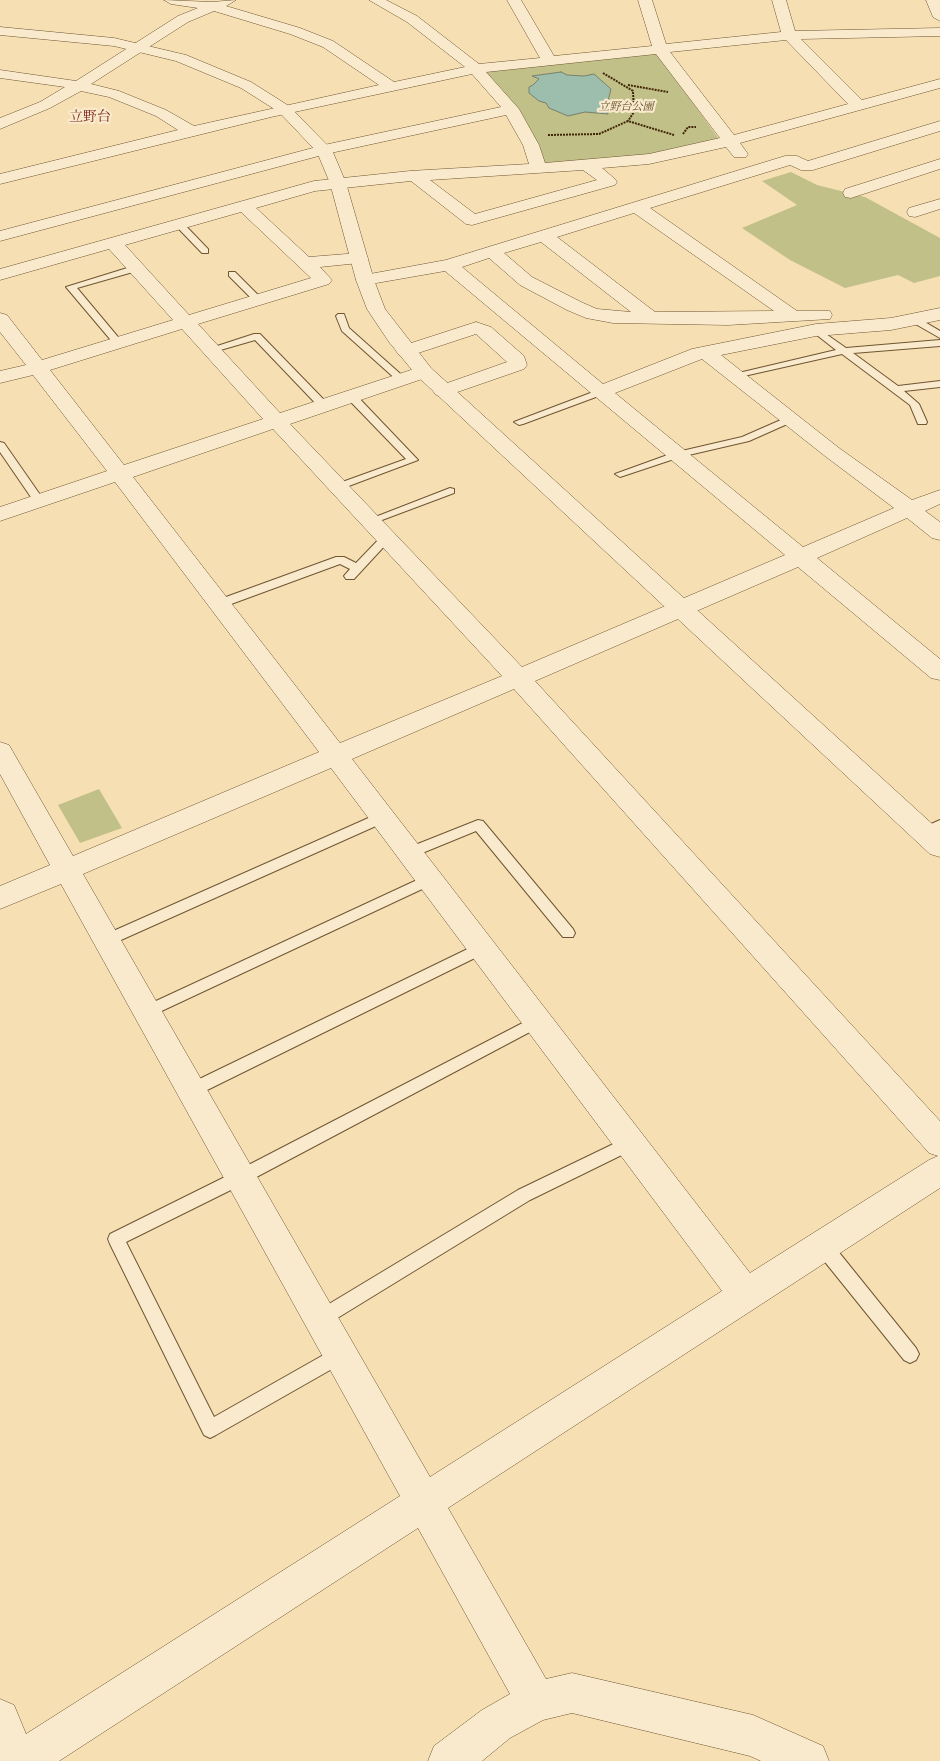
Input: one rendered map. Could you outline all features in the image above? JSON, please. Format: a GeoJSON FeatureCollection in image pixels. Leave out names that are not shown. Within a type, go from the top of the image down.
{"type":"FeatureCollection","features":[{"type":"Feature","properties":{"kind":"street"},"geometry":{"type":"LineString","coordinates":[[171,0],[211,6],[295,31],[328,44],[391,86]]}},
{"type":"Feature","properties":{"kind":"street"},"geometry":{"type":"LineString","coordinates":[[0,124],[45,105],[80,86],[183,19],[229,0]]}},
{"type":"Feature","properties":{"kind":"street"},"geometry":{"type":"LineString","coordinates":[[376,0],[420,24],[476,69],[511,109],[531,145],[539,168]]}},
{"type":"Feature","properties":{"kind":"street"},"geometry":{"type":"LineString","coordinates":[[514,0],[550,62]]}},
{"type":"Feature","properties":{"kind":"street"},"geometry":{"type":"LineString","coordinates":[[645,0],[661,50],[754,171]]}},
{"type":"Feature","properties":{"kind":"street"},"geometry":{"type":"LineString","coordinates":[[779,0],[788,35],[858,105]]}},
{"type":"Feature","properties":{"kind":"street"},"geometry":{"type":"LineString","coordinates":[[933,0],[940,17]]}},
{"type":"Feature","properties":{"kind":"street"},"geometry":{"type":"LineString","coordinates":[[0,31],[77,37],[140,47],[217,71],[246,85],[284,109],[324,150],[338,183],[365,280],[376,309],[406,351],[424,372],[682,609],[935,835]]}},
{"type":"Feature","properties":{"kind":"street"},"geometry":{"type":"LineString","coordinates":[[0,179],[284,109],[476,69],[788,35],[940,32]]}},
{"type":"Feature","properties":{"kind":"street"},"geometry":{"type":"LineString","coordinates":[[0,74],[80,86],[141,103],[190,131]]}},
{"type":"Feature","properties":{"kind":"street"},"geometry":{"type":"LineString","coordinates":[[1,267],[114,244],[120,240],[314,186],[415,176],[649,159],[730,141],[940,83]]}},
{"type":"Feature","properties":{"kind":"street"},"geometry":{"type":"LineString","coordinates":[[0,236],[324,150],[511,109]]}},
{"type":"Feature","properties":{"kind":"street"},"geometry":{"type":"LineString","coordinates":[[365,280],[448,266],[792,159],[807,168],[940,126]]}},
{"type":"Feature","properties":{"kind":"street"},"geometry":{"type":"LineString","coordinates":[[415,176],[472,220],[609,182],[587,165]]}},
{"type":"Feature","properties":{"kind":"street"},"geometry":{"type":"LineString","coordinates":[[851,193],[938,167]]}},
{"type":"Feature","properties":{"kind":"street"},"geometry":{"type":"LineString","coordinates":[[0,377],[37,368],[323,280],[245,206]]}},
{"type":"Feature","properties":{"kind":"street"},"geometry":{"type":"LineString","coordinates":[[637,207],[794,317]]}},
{"type":"Feature","properties":{"kind":"street"},"geometry":{"type":"LineString","coordinates":[[544,236],[651,318]]}},
{"type":"Feature","properties":{"kind":"street"},"geometry":{"type":"LineString","coordinates":[[114,244],[210,350],[518,678],[940,1143]]}},
{"type":"Feature","properties":{"kind":"street"},"geometry":{"type":"LineString","coordinates":[[492,252],[526,281],[593,314],[613,317],[728,319],[794,317],[899,310],[927,306],[940,300]]}},
{"type":"Feature","properties":{"kind":"street"},"geometry":{"type":"LineString","coordinates":[[304,263],[359,258]]}},
{"type":"Feature","properties":{"kind":"street"},"geometry":{"type":"LineString","coordinates":[[448,266],[940,672]]}},
{"type":"Feature","properties":{"kind":"street"},"geometry":{"type":"LineString","coordinates":[[601,392],[692,355],[816,330],[915,320],[940,314]]}},
{"type":"Feature","properties":{"kind":"street"},"geometry":{"type":"LineString","coordinates":[[0,320],[430,879],[746,1295]]}},
{"type":"Feature","properties":{"kind":"street"},"geometry":{"type":"LineString","coordinates":[[406,351],[476,328],[484,331],[517,360],[517,365],[443,391]]}},
{"type":"Feature","properties":{"kind":"street"},"geometry":{"type":"LineString","coordinates":[[707,353],[940,533]]}},
{"type":"Feature","properties":{"kind":"street"},"geometry":{"type":"LineString","coordinates":[[0,514],[424,372]]}},
{"type":"Feature","properties":{"kind":"street"},"geometry":{"type":"LineString","coordinates":[[0,898],[682,609],[940,496]]}},
{"type":"Feature","properties":{"kind":"street"},"geometry":{"type":"LineString","coordinates":[[0,751],[536,1701]]}},
{"type":"Feature","properties":{"kind":"street"},"geometry":{"type":"LineString","coordinates":[[22,1761],[940,1170]]}},
{"type":"Feature","properties":{"kind":"street"},"geometry":{"type":"LineString","coordinates":[[449,1761],[496,1724],[536,1701],[572,1693],[753,1736],[808,1761]]}},
{"type":"Feature","properties":{"kind":"street"},"geometry":{"type":"LineString","coordinates":[[0,1718],[15,1761]]}},
{"type":"Feature","properties":{"kind":"lane"},"geometry":{"type":"LineString","coordinates":[[179,224],[205,251]]}},
{"type":"Feature","properties":{"kind":"lane"},"geometry":{"type":"LineString","coordinates":[[118,343],[71,288],[137,268]]}},
{"type":"Feature","properties":{"kind":"lane"},"geometry":{"type":"LineString","coordinates":[[232,274],[258,300]]}},
{"type":"Feature","properties":{"kind":"lane"},"geometry":{"type":"LineString","coordinates":[[342,316],[345,329],[402,380]]}},
{"type":"Feature","properties":{"kind":"lane"},"geometry":{"type":"LineString","coordinates":[[915,320],[940,335]]}},
{"type":"Feature","properties":{"kind":"lane"},"geometry":{"type":"LineString","coordinates":[[816,330],[914,404],[922,422]]}},
{"type":"Feature","properties":{"kind":"lane"},"geometry":{"type":"LineString","coordinates":[[210,350],[257,336],[324,406]]}},
{"type":"Feature","properties":{"kind":"lane"},"geometry":{"type":"LineString","coordinates":[[735,375],[843,351],[940,344]]}},
{"type":"Feature","properties":{"kind":"lane"},"geometry":{"type":"LineString","coordinates":[[896,389],[940,384]]}},
{"type":"Feature","properties":{"kind":"lane"},"geometry":{"type":"LineString","coordinates":[[518,422],[601,392]]}},
{"type":"Feature","properties":{"kind":"lane"},"geometry":{"type":"LineString","coordinates":[[338,487],[413,460],[352,397]]}},
{"type":"Feature","properties":{"kind":"lane"},"geometry":{"type":"LineString","coordinates":[[620,474],[677,455],[745,439],[790,419]]}},
{"type":"Feature","properties":{"kind":"lane"},"geometry":{"type":"LineString","coordinates":[[0,445],[39,501]]}},
{"type":"Feature","properties":{"kind":"lane"},"geometry":{"type":"LineString","coordinates":[[0,467],[12,463]]}},
{"type":"Feature","properties":{"kind":"lane"},"geometry":{"type":"LineString","coordinates":[[219,604],[340,560],[354,572],[378,530],[450,491]]}},
{"type":"Feature","properties":{"kind":"lane"},"geometry":{"type":"LineString","coordinates":[[107,940],[382,817]]}},
{"type":"Feature","properties":{"kind":"lane"},"geometry":{"type":"LineString","coordinates":[[410,853],[478,825],[568,933]]}},
{"type":"Feature","properties":{"kind":"lane"},"geometry":{"type":"LineString","coordinates":[[148,1012],[430,879]]}},
{"type":"Feature","properties":{"kind":"lane"},"geometry":{"type":"LineString","coordinates":[[192,1090],[482,948]]}},
{"type":"Feature","properties":{"kind":"lane"},"geometry":{"type":"LineString","coordinates":[[340,1355],[210,1429],[116,1238],[241,1177],[538,1021]]}},
{"type":"Feature","properties":{"kind":"lane"},"geometry":{"type":"LineString","coordinates":[[320,1319],[524,1195],[630,1142]]}},
{"type":"Feature","properties":{"kind":"lane"},"geometry":{"type":"LineString","coordinates":[[823,1246],[910,1354]]}},
{"type":"Feature","properties":{"kind":"path"},"geometry":{"type":"LineString","coordinates":[[602,72],[627,85],[645,90],[674,92]]}},
{"type":"Feature","properties":{"kind":"path"},"geometry":{"type":"LineString","coordinates":[[545,134],[599,134],[628,121],[634,112],[633,91],[627,85]]}},
{"type":"Feature","properties":{"kind":"path"},"geometry":{"type":"LineString","coordinates":[[628,121],[682,138]]}},
{"type":"Feature","properties":{"kind":"green space","name":"立野台公園"},"geometry":{"type":"Polygon","coordinates":[[[650,53],[658,54],[719,139],[652,156],[543,163],[484,72],[650,53]]]}},
{"type":"Feature","properties":{"kind":"green space"},"geometry":{"type":"Polygon","coordinates":[[[791,172],[817,185],[865,197],[940,238],[940,276],[914,283],[898,275],[845,288],[790,260],[742,228],[797,205],[762,181],[791,172]]]}},
{"type":"Feature","properties":{"kind":"green space"},"geometry":{"type":"Polygon","coordinates":[[[99,789],[122,828],[80,843],[58,805],[99,789]]]}},
{"type":"Feature","properties":{"kind":"shaded area"},"geometry":{"type":"Polygon","coordinates":[[[561,72],[567,75],[584,76],[594,74],[611,89],[607,105],[608,114],[585,112],[568,116],[549,108],[546,103],[539,101],[529,93],[529,87],[539,79],[532,76],[561,72]]]}},
{"type":"Feature","properties":{"kind":"district","name":"立野台"},"geometry":{"type":"Point","coordinates":[90,117]}}]}
